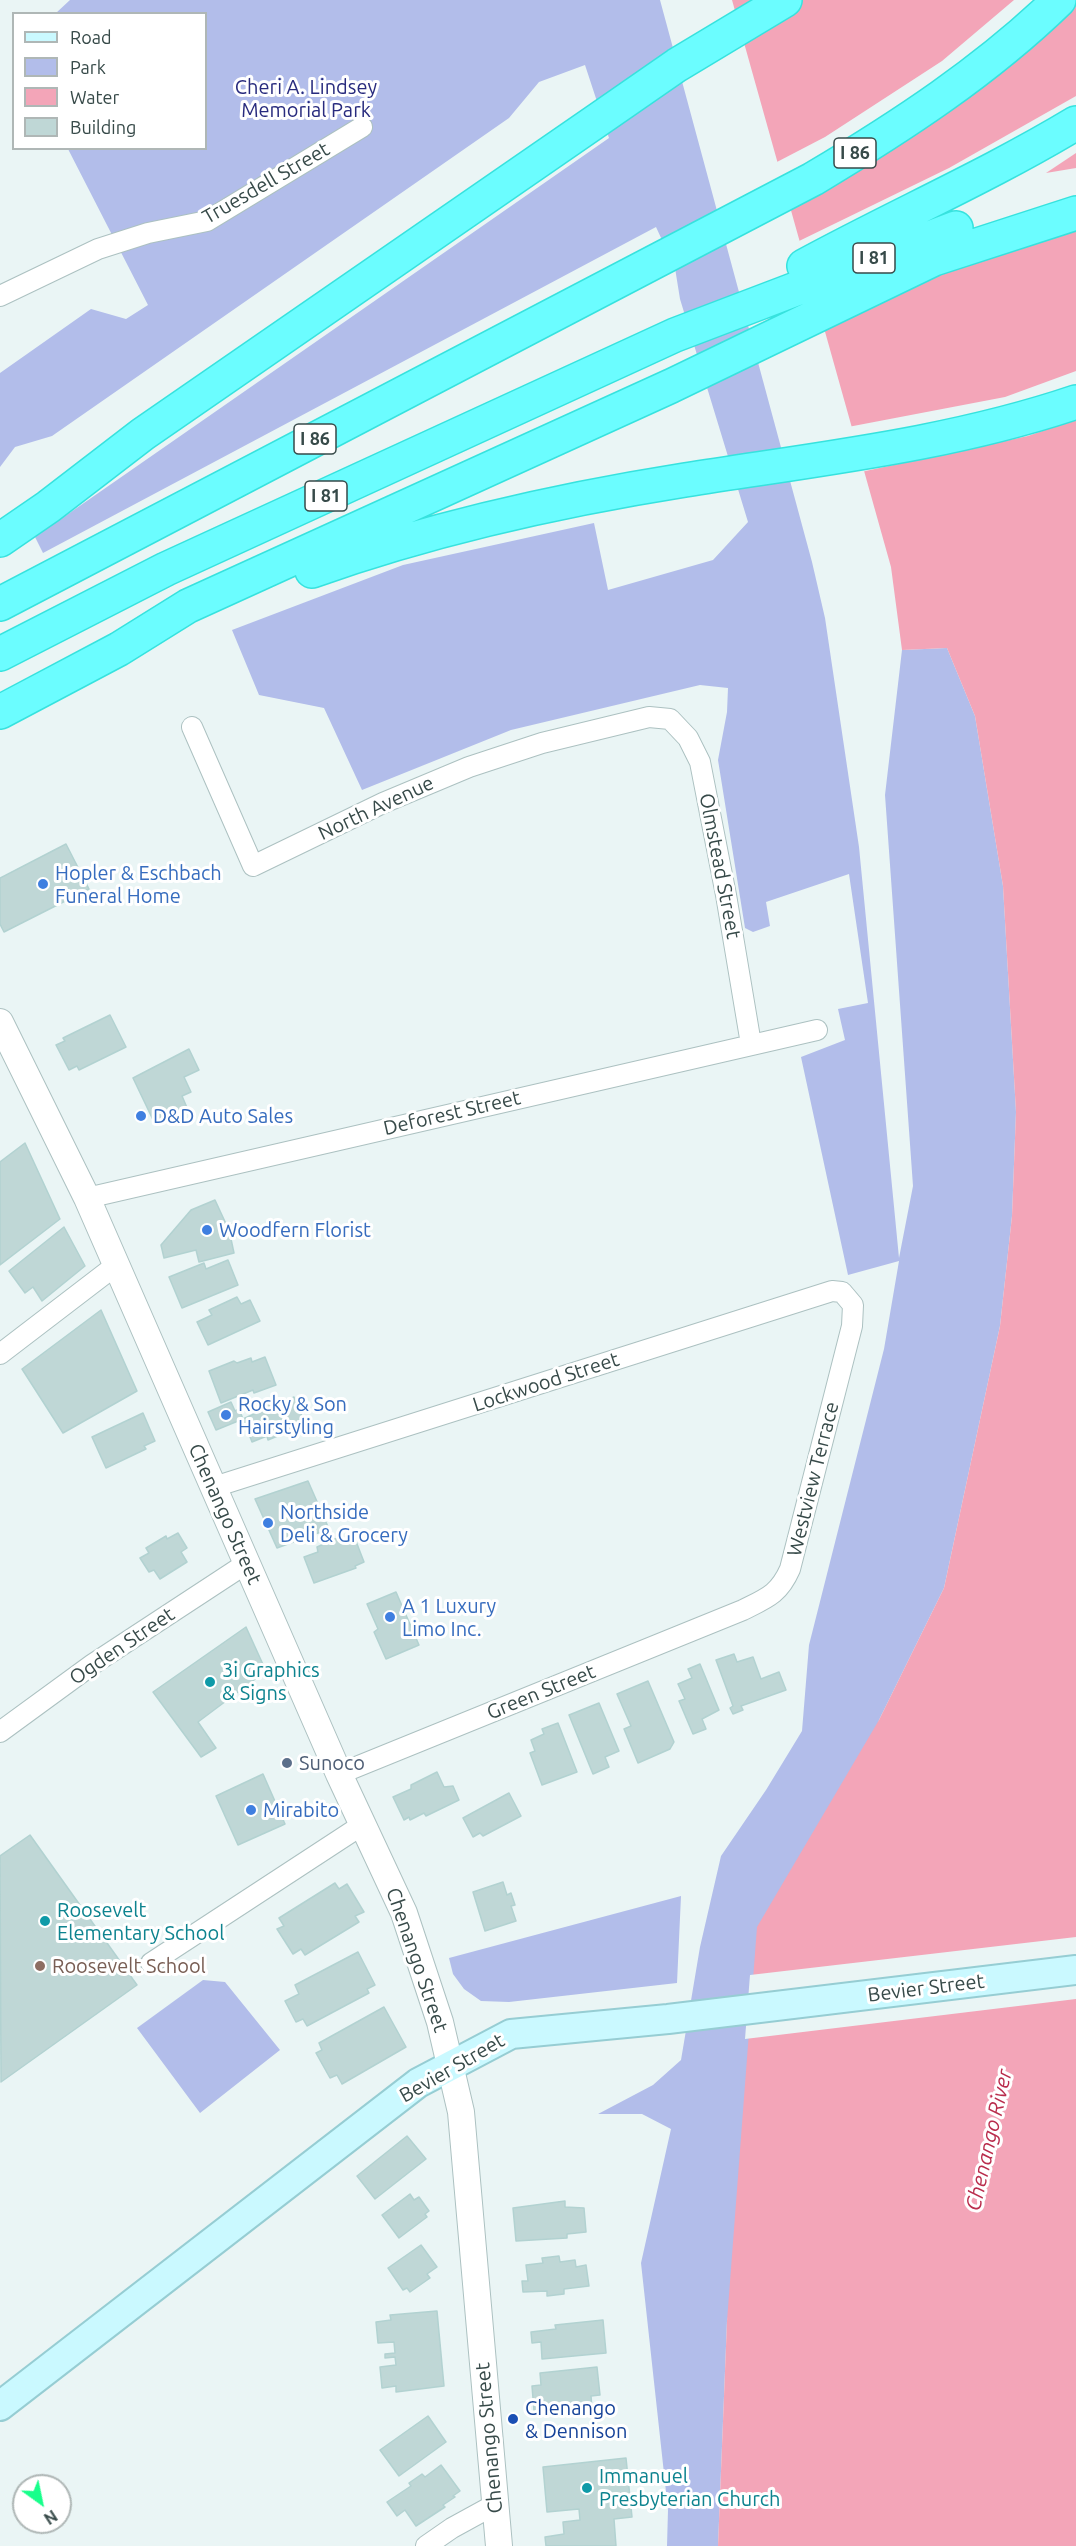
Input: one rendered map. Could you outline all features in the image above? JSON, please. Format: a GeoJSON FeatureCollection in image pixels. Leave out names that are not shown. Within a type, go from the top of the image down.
{"type":"FeatureCollection","features":[{"type":"Feature","properties":{"kind":"highway"},"geometry":{"type":"LineString","coordinates":[[677,65],[751,0]]}},
{"type":"Feature","properties":{"kind":"highway"},"geometry":{"type":"LineString","coordinates":[[0,540],[48,507],[143,434],[677,65],[785,0]]}},
{"type":"Feature","properties":{"kind":"highway","name":"I 86"},"geometry":{"type":"LineString","coordinates":[[0,604],[804,184],[898,126],[979,68],[1059,0]]}},
{"type":"Feature","properties":{"kind":"highway"},"geometry":{"type":"LineString","coordinates":[[666,340],[862,234],[998,168],[1076,123]]}},
{"type":"Feature","properties":{"kind":"highway","name":"I 81"},"geometry":{"type":"LineString","coordinates":[[0,654],[176,565],[666,340],[927,238],[1008,211],[1076,193]]}},
{"type":"Feature","properties":{"kind":"highway"},"geometry":{"type":"LineString","coordinates":[[0,712],[119,649],[188,606],[671,386],[934,259],[1076,213]]}},
{"type":"Feature","properties":{"kind":"highway"},"geometry":{"type":"LineString","coordinates":[[119,649],[306,573],[372,551],[515,513],[684,480],[910,446],[995,427],[1076,402]]}},
{"type":"Feature","properties":{"kind":"highway"},"geometry":{"type":"LineString","coordinates":[[0,516],[38,492],[143,434]]}},
{"type":"Feature","properties":{"kind":"main road","name":"Bevier Street"},"geometry":{"type":"LineString","coordinates":[[0,2406],[418,2083],[511,2034],[668,2019],[1076,1970]]}},
{"type":"Feature","properties":{"kind":"street","name":"Truesdell Street"},"geometry":{"type":"LineString","coordinates":[[3,288],[98,249],[148,233],[207,221],[362,128]]}},
{"type":"Feature","properties":{"kind":"street","name":"North Avenue"},"geometry":{"type":"LineString","coordinates":[[192,727],[253,866],[383,803],[469,766],[542,743],[649,717]]}},
{"type":"Feature","properties":{"kind":"street","name":"Olmstead Street"},"geometry":{"type":"LineString","coordinates":[[649,717],[670,719],[688,738],[700,762],[724,884],[751,1044]]}},
{"type":"Feature","properties":{"kind":"street","name":"Chenango Street"},"geometry":{"type":"LineString","coordinates":[[0,1022],[87,1198],[339,1774],[404,1913],[440,2022],[460,2112],[499,2546]]}},
{"type":"Feature","properties":{"kind":"street","name":"Deforest Street"},"geometry":{"type":"LineString","coordinates":[[87,1198],[817,1030]]}},
{"type":"Feature","properties":{"kind":"street"},"geometry":{"type":"LineString","coordinates":[[0,1354],[115,1266]]}},
{"type":"Feature","properties":{"kind":"street","name":"Lockwood Street"},"geometry":{"type":"LineString","coordinates":[[214,1487],[832,1291],[842,1292],[853,1305],[852,1326]]}},
{"type":"Feature","properties":{"kind":"street","name":"Westview Terrace"},"geometry":{"type":"LineString","coordinates":[[743,1610],[772,1596],[783,1584],[790,1569],[852,1326]]}},
{"type":"Feature","properties":{"kind":"street","name":"Ogden Street"},"geometry":{"type":"LineString","coordinates":[[0,1732],[93,1664],[247,1563]]}},
{"type":"Feature","properties":{"kind":"street","name":"Green Street"},"geometry":{"type":"LineString","coordinates":[[339,1774],[743,1610]]}},
{"type":"Feature","properties":{"kind":"street"},"geometry":{"type":"LineString","coordinates":[[151,1963],[362,1825]]}},
{"type":"Feature","properties":{"kind":"street"},"geometry":{"type":"LineString","coordinates":[[426,2546],[452,2528],[494,2505]]}},
{"type":"Feature","properties":{"kind":"green space","name":"Cheri A. Lindsey Memorial Park"},"geometry":{"type":"Polygon","coordinates":[[[70,0],[660,0],[812,562],[825,618],[859,847],[899,1258],[913,1186],[885,795],[902,650],[947,648],[975,716],[1003,886],[1016,1112],[1012,1216],[1000,1326],[944,1588],[879,1720],[727,2321],[718,2546],[667,2546],[668,2510],[641,2263],[671,2129],[642,2114],[598,2114],[653,2085],[681,2060],[700,1947],[721,1856],[766,1790],[802,1731],[809,1645],[884,1349],[899,1261],[848,1275],[801,1057],[845,1040],[838,1009],[868,1003],[849,874],[766,902],[770,926],[753,932],[745,928],[718,760],[727,712],[728,688],[700,685],[511,730],[362,790],[324,708],[259,695],[232,630],[403,565],[594,523],[608,590],[713,560],[748,522],[680,299],[675,268],[656,227],[43,553],[35,537],[609,138],[585,65],[539,82],[509,118],[52,436],[15,447],[0,467],[0,373],[91,309],[126,319],[148,305],[69,150],[207,150],[207,12],[57,12],[70,0]]]}},
{"type":"Feature","properties":{"kind":"green space"},"geometry":{"type":"Polygon","coordinates":[[[681,1896],[677,1983],[509,2002],[481,2001],[464,1989],[453,1974],[449,1958],[681,1896]]]}},
{"type":"Feature","properties":{"kind":"green space"},"geometry":{"type":"Polygon","coordinates":[[[203,1980],[225,1982],[280,2050],[200,2113],[137,2028],[203,1980]]]}},
{"type":"Feature","properties":{"kind":"water","name":"Chenango River"},"geometry":{"type":"Polygon","coordinates":[[[732,0],[1076,0],[1076,2546],[718,2546],[727,2321],[757,1927],[879,1720],[944,1588],[1000,1326],[1012,1216],[1016,1112],[1003,886],[975,716],[947,648],[902,650],[891,567],[732,0]]]}},
{"type":"Feature","properties":{"kind":"pier"},"geometry":{"type":"Polygon","coordinates":[[[1014,0],[1076,0],[1076,5],[1034,43],[788,209],[775,163],[825,137],[942,61],[1014,0]]]}},
{"type":"Feature","properties":{"kind":"pier"},"geometry":{"type":"Polygon","coordinates":[[[1076,96],[1076,153],[1046,173],[1076,168],[1076,226],[946,266],[820,325],[797,242],[949,168],[1076,96]]]}},
{"type":"Feature","properties":{"kind":"pier"},"geometry":{"type":"Polygon","coordinates":[[[1076,371],[1076,419],[1028,436],[861,472],[848,427],[1005,397],[1076,371]]]}},
{"type":"Feature","properties":{"kind":"pier"},"geometry":{"type":"Polygon","coordinates":[[[1076,1937],[1076,1999],[745,2039],[750,1975],[1076,1937]]]}},
{"type":"Feature","properties":{"kind":"building","name":"Hopler & Eschbach Funeral Home"},"geometry":{"type":"Polygon","coordinates":[[[66,844],[89,889],[4,932],[0,924],[0,878],[66,844]]]}},
{"type":"Feature","properties":{"kind":"building"},"geometry":{"type":"Polygon","coordinates":[[[110,1015],[126,1047],[79,1070],[77,1066],[69,1070],[56,1045],[65,1041],[63,1038],[110,1015]]]}},
{"type":"Feature","properties":{"kind":"building"},"geometry":{"type":"Polygon","coordinates":[[[189,1049],[199,1070],[184,1077],[191,1092],[182,1096],[188,1110],[160,1123],[154,1122],[133,1078],[189,1049]]]}},
{"type":"Feature","properties":{"kind":"building"},"geometry":{"type":"Polygon","coordinates":[[[25,1143],[60,1219],[0,1265],[0,1162],[25,1143]]]}},
{"type":"Feature","properties":{"kind":"building","name":"Woodfern Florist"},"geometry":{"type":"Polygon","coordinates":[[[215,1200],[227,1226],[236,1222],[242,1234],[231,1239],[234,1253],[199,1262],[196,1250],[164,1258],[161,1245],[191,1210],[215,1200]]]}},
{"type":"Feature","properties":{"kind":"building"},"geometry":{"type":"Polygon","coordinates":[[[64,1227],[85,1266],[42,1301],[33,1287],[25,1293],[9,1271],[64,1227]]]}},
{"type":"Feature","properties":{"kind":"building"},"geometry":{"type":"Polygon","coordinates":[[[228,1260],[238,1285],[182,1308],[169,1277],[204,1263],[206,1269],[228,1260]]]}},
{"type":"Feature","properties":{"kind":"building"},"geometry":{"type":"Polygon","coordinates":[[[237,1297],[241,1304],[250,1300],[260,1321],[208,1345],[197,1322],[212,1315],[209,1310],[237,1297]]]}},
{"type":"Feature","properties":{"kind":"building"},"geometry":{"type":"Polygon","coordinates":[[[101,1310],[137,1391],[63,1433],[22,1369],[101,1310]]]}},
{"type":"Feature","properties":{"kind":"building"},"geometry":{"type":"Polygon","coordinates":[[[265,1357],[276,1385],[254,1393],[253,1390],[221,1403],[209,1371],[234,1361],[237,1363],[251,1358],[252,1362],[265,1357]]]}},
{"type":"Feature","properties":{"kind":"building"},"geometry":{"type":"Polygon","coordinates":[[[294,1397],[304,1421],[291,1427],[292,1430],[268,1440],[267,1436],[252,1442],[243,1419],[256,1413],[255,1409],[277,1400],[279,1404],[294,1397]]]}},
{"type":"Feature","properties":{"kind":"building","name":"Rocky & Son Hairstyling"},"geometry":{"type":"Polygon","coordinates":[[[231,1402],[235,1411],[239,1409],[243,1419],[216,1430],[208,1412],[231,1402]]]}},
{"type":"Feature","properties":{"kind":"building"},"geometry":{"type":"Polygon","coordinates":[[[143,1413],[155,1441],[144,1446],[146,1449],[106,1468],[92,1437],[143,1413]]]}},
{"type":"Feature","properties":{"kind":"building"},"geometry":{"type":"Polygon","coordinates":[[[308,1481],[329,1529],[277,1548],[255,1499],[308,1481]]]}},
{"type":"Feature","properties":{"kind":"building"},"geometry":{"type":"Polygon","coordinates":[[[178,1533],[187,1548],[181,1552],[187,1562],[160,1579],[154,1570],[149,1572],[140,1558],[149,1553],[146,1548],[166,1536],[167,1539],[178,1533]]]}},
{"type":"Feature","properties":{"kind":"building"},"geometry":{"type":"Polygon","coordinates":[[[342,1536],[344,1540],[354,1536],[364,1562],[355,1566],[356,1568],[314,1583],[304,1557],[318,1552],[317,1547],[342,1536]]]}},
{"type":"Feature","properties":{"kind":"building","name":"A 1 Luxury Limo Inc."},"geometry":{"type":"Polygon","coordinates":[[[396,1592],[419,1645],[386,1659],[374,1632],[378,1629],[367,1604],[396,1592]]]}},
{"type":"Feature","properties":{"kind":"building","name":"3i Graphics & Signs"},"geometry":{"type":"Polygon","coordinates":[[[246,1627],[266,1671],[198,1722],[216,1748],[201,1757],[153,1692],[246,1627]]]}},
{"type":"Feature","properties":{"kind":"building"},"geometry":{"type":"Polygon","coordinates":[[[734,1654],[737,1662],[753,1657],[761,1679],[779,1672],[786,1690],[741,1706],[743,1710],[733,1714],[730,1708],[733,1706],[716,1660],[734,1654]]]}},
{"type":"Feature","properties":{"kind":"building"},"geometry":{"type":"Polygon","coordinates":[[[700,1664],[719,1710],[702,1719],[706,1729],[693,1734],[679,1701],[685,1699],[678,1684],[692,1678],[688,1669],[700,1664]]]}},
{"type":"Feature","properties":{"kind":"building"},"geometry":{"type":"Polygon","coordinates":[[[648,1681],[674,1742],[670,1749],[638,1763],[624,1729],[631,1726],[617,1694],[648,1681]]]}},
{"type":"Feature","properties":{"kind":"building"},"geometry":{"type":"Polygon","coordinates":[[[599,1703],[619,1751],[605,1757],[609,1767],[593,1774],[569,1715],[599,1703]]]}},
{"type":"Feature","properties":{"kind":"building"},"geometry":{"type":"Polygon","coordinates":[[[558,1723],[577,1772],[542,1785],[530,1753],[535,1751],[531,1740],[544,1734],[542,1729],[558,1723]]]}},
{"type":"Feature","properties":{"kind":"building"},"geometry":{"type":"Polygon","coordinates":[[[437,1772],[444,1787],[453,1786],[459,1800],[426,1816],[424,1813],[410,1820],[409,1817],[404,1820],[393,1797],[411,1789],[411,1785],[437,1772]]]}},
{"type":"Feature","properties":{"kind":"building","name":"Mirabito"},"geometry":{"type":"Polygon","coordinates":[[[263,1774],[285,1824],[238,1845],[216,1796],[263,1774]]]}},
{"type":"Feature","properties":{"kind":"building"},"geometry":{"type":"Polygon","coordinates":[[[509,1793],[521,1816],[483,1836],[480,1833],[473,1837],[463,1818],[509,1793]]]}},
{"type":"Feature","properties":{"kind":"building","name":"Roosevelt Elementary School"},"geometry":{"type":"Polygon","coordinates":[[[30,1835],[137,1985],[1,2082],[0,1856],[30,1835]]]}},
{"type":"Feature","properties":{"kind":"building"},"geometry":{"type":"Polygon","coordinates":[[[503,1882],[507,1895],[511,1893],[515,1905],[511,1906],[516,1921],[485,1931],[473,1892],[503,1882]]]}},
{"type":"Feature","properties":{"kind":"building"},"geometry":{"type":"Polygon","coordinates":[[[335,1883],[339,1889],[347,1884],[364,1912],[355,1916],[359,1922],[305,1955],[301,1949],[293,1954],[277,1929],[284,1926],[279,1918],[335,1883]]]}},
{"type":"Feature","properties":{"kind":"building"},"geometry":{"type":"Polygon","coordinates":[[[358,1952],[375,1985],[367,1989],[369,1993],[307,2026],[303,2019],[296,2022],[285,2001],[299,1994],[295,1985],[358,1952]]]}},
{"type":"Feature","properties":{"kind":"building"},"geometry":{"type":"Polygon","coordinates":[[[384,2007],[406,2047],[342,2084],[337,2075],[330,2078],[316,2053],[322,2050],[319,2043],[384,2007]]]}},
{"type":"Feature","properties":{"kind":"building"},"geometry":{"type":"Polygon","coordinates":[[[407,2136],[426,2159],[375,2199],[357,2176],[407,2136]]]}},
{"type":"Feature","properties":{"kind":"building"},"geometry":{"type":"Polygon","coordinates":[[[410,2194],[414,2200],[419,2197],[429,2211],[425,2214],[427,2217],[399,2238],[382,2215],[410,2194]]]}},
{"type":"Feature","properties":{"kind":"building"},"geometry":{"type":"Polygon","coordinates":[[[565,2201],[565,2207],[584,2208],[586,2232],[567,2234],[567,2238],[516,2241],[513,2208],[565,2201]]]}},
{"type":"Feature","properties":{"kind":"building"},"geometry":{"type":"Polygon","coordinates":[[[421,2245],[437,2267],[427,2274],[430,2278],[410,2292],[407,2288],[403,2290],[388,2268],[421,2245]]]}},
{"type":"Feature","properties":{"kind":"building"},"geometry":{"type":"Polygon","coordinates":[[[559,2256],[560,2262],[575,2260],[576,2267],[586,2265],[589,2286],[564,2289],[564,2294],[547,2296],[547,2291],[523,2292],[522,2281],[528,2281],[526,2265],[543,2263],[542,2258],[559,2256]]]}},
{"type":"Feature","properties":{"kind":"building"},"geometry":{"type":"Polygon","coordinates":[[[437,2311],[444,2386],[396,2392],[396,2386],[382,2388],[380,2367],[396,2365],[395,2357],[385,2358],[385,2354],[395,2353],[394,2342],[378,2343],[376,2322],[391,2320],[390,2315],[437,2311]]]}},
{"type":"Feature","properties":{"kind":"building"},"geometry":{"type":"Polygon","coordinates":[[[603,2320],[606,2353],[542,2359],[541,2342],[532,2343],[531,2332],[556,2329],[555,2325],[603,2320]]]}},
{"type":"Feature","properties":{"kind":"building"},"geometry":{"type":"Polygon","coordinates":[[[597,2367],[600,2395],[591,2396],[592,2408],[534,2411],[532,2386],[541,2385],[540,2373],[597,2367]]]}},
{"type":"Feature","properties":{"kind":"building"},"geometry":{"type":"Polygon","coordinates":[[[428,2416],[446,2442],[399,2476],[380,2450],[428,2416]]]}},
{"type":"Feature","properties":{"kind":"building","name":"Immanuel Presbyterian Church"},"geometry":{"type":"Polygon","coordinates":[[[626,2458],[632,2517],[614,2519],[616,2546],[546,2546],[545,2537],[564,2534],[563,2522],[580,2520],[579,2509],[547,2512],[543,2467],[626,2458]]]}},
{"type":"Feature","properties":{"kind":"building"},"geometry":{"type":"Polygon","coordinates":[[[441,2465],[460,2491],[453,2496],[455,2497],[443,2505],[445,2507],[416,2526],[405,2510],[397,2516],[387,2502],[411,2486],[409,2483],[422,2474],[425,2477],[441,2465]]]}},
{"type":"Feature","properties":{"kind":"place","name":"Hopler & Eschbach Funeral Home"},"geometry":{"type":"Point","coordinates":[43,884]}},
{"type":"Feature","properties":{"kind":"place","name":"D&D Auto Sales"},"geometry":{"type":"Point","coordinates":[141,1116]}},
{"type":"Feature","properties":{"kind":"place","name":"Woodfern Florist"},"geometry":{"type":"Point","coordinates":[207,1230]}},
{"type":"Feature","properties":{"kind":"place","name":"Rocky & Son Hairstyling"},"geometry":{"type":"Point","coordinates":[226,1415]}},
{"type":"Feature","properties":{"kind":"place","name":"Northside Deli & Grocery"},"geometry":{"type":"Point","coordinates":[268,1523]}},
{"type":"Feature","properties":{"kind":"place","name":"A 1 Luxury Limo Inc."},"geometry":{"type":"Point","coordinates":[390,1617]}},
{"type":"Feature","properties":{"kind":"place","name":"3i Graphics & Signs"},"geometry":{"type":"Point","coordinates":[210,1682]}},
{"type":"Feature","properties":{"kind":"place","name":"Sunoco"},"geometry":{"type":"Point","coordinates":[287,1763]}},
{"type":"Feature","properties":{"kind":"place","name":"Mirabito"},"geometry":{"type":"Point","coordinates":[251,1810]}},
{"type":"Feature","properties":{"kind":"place","name":"Roosevelt Elementary School"},"geometry":{"type":"Point","coordinates":[45,1921]}},
{"type":"Feature","properties":{"kind":"place","name":"Roosevelt School"},"geometry":{"type":"Point","coordinates":[40,1966]}},
{"type":"Feature","properties":{"kind":"place","name":"Chenango & Dennison"},"geometry":{"type":"Point","coordinates":[513,2419]}},
{"type":"Feature","properties":{"kind":"place","name":"Immanuel Presbyterian Church"},"geometry":{"type":"Point","coordinates":[587,2488]}}]}
